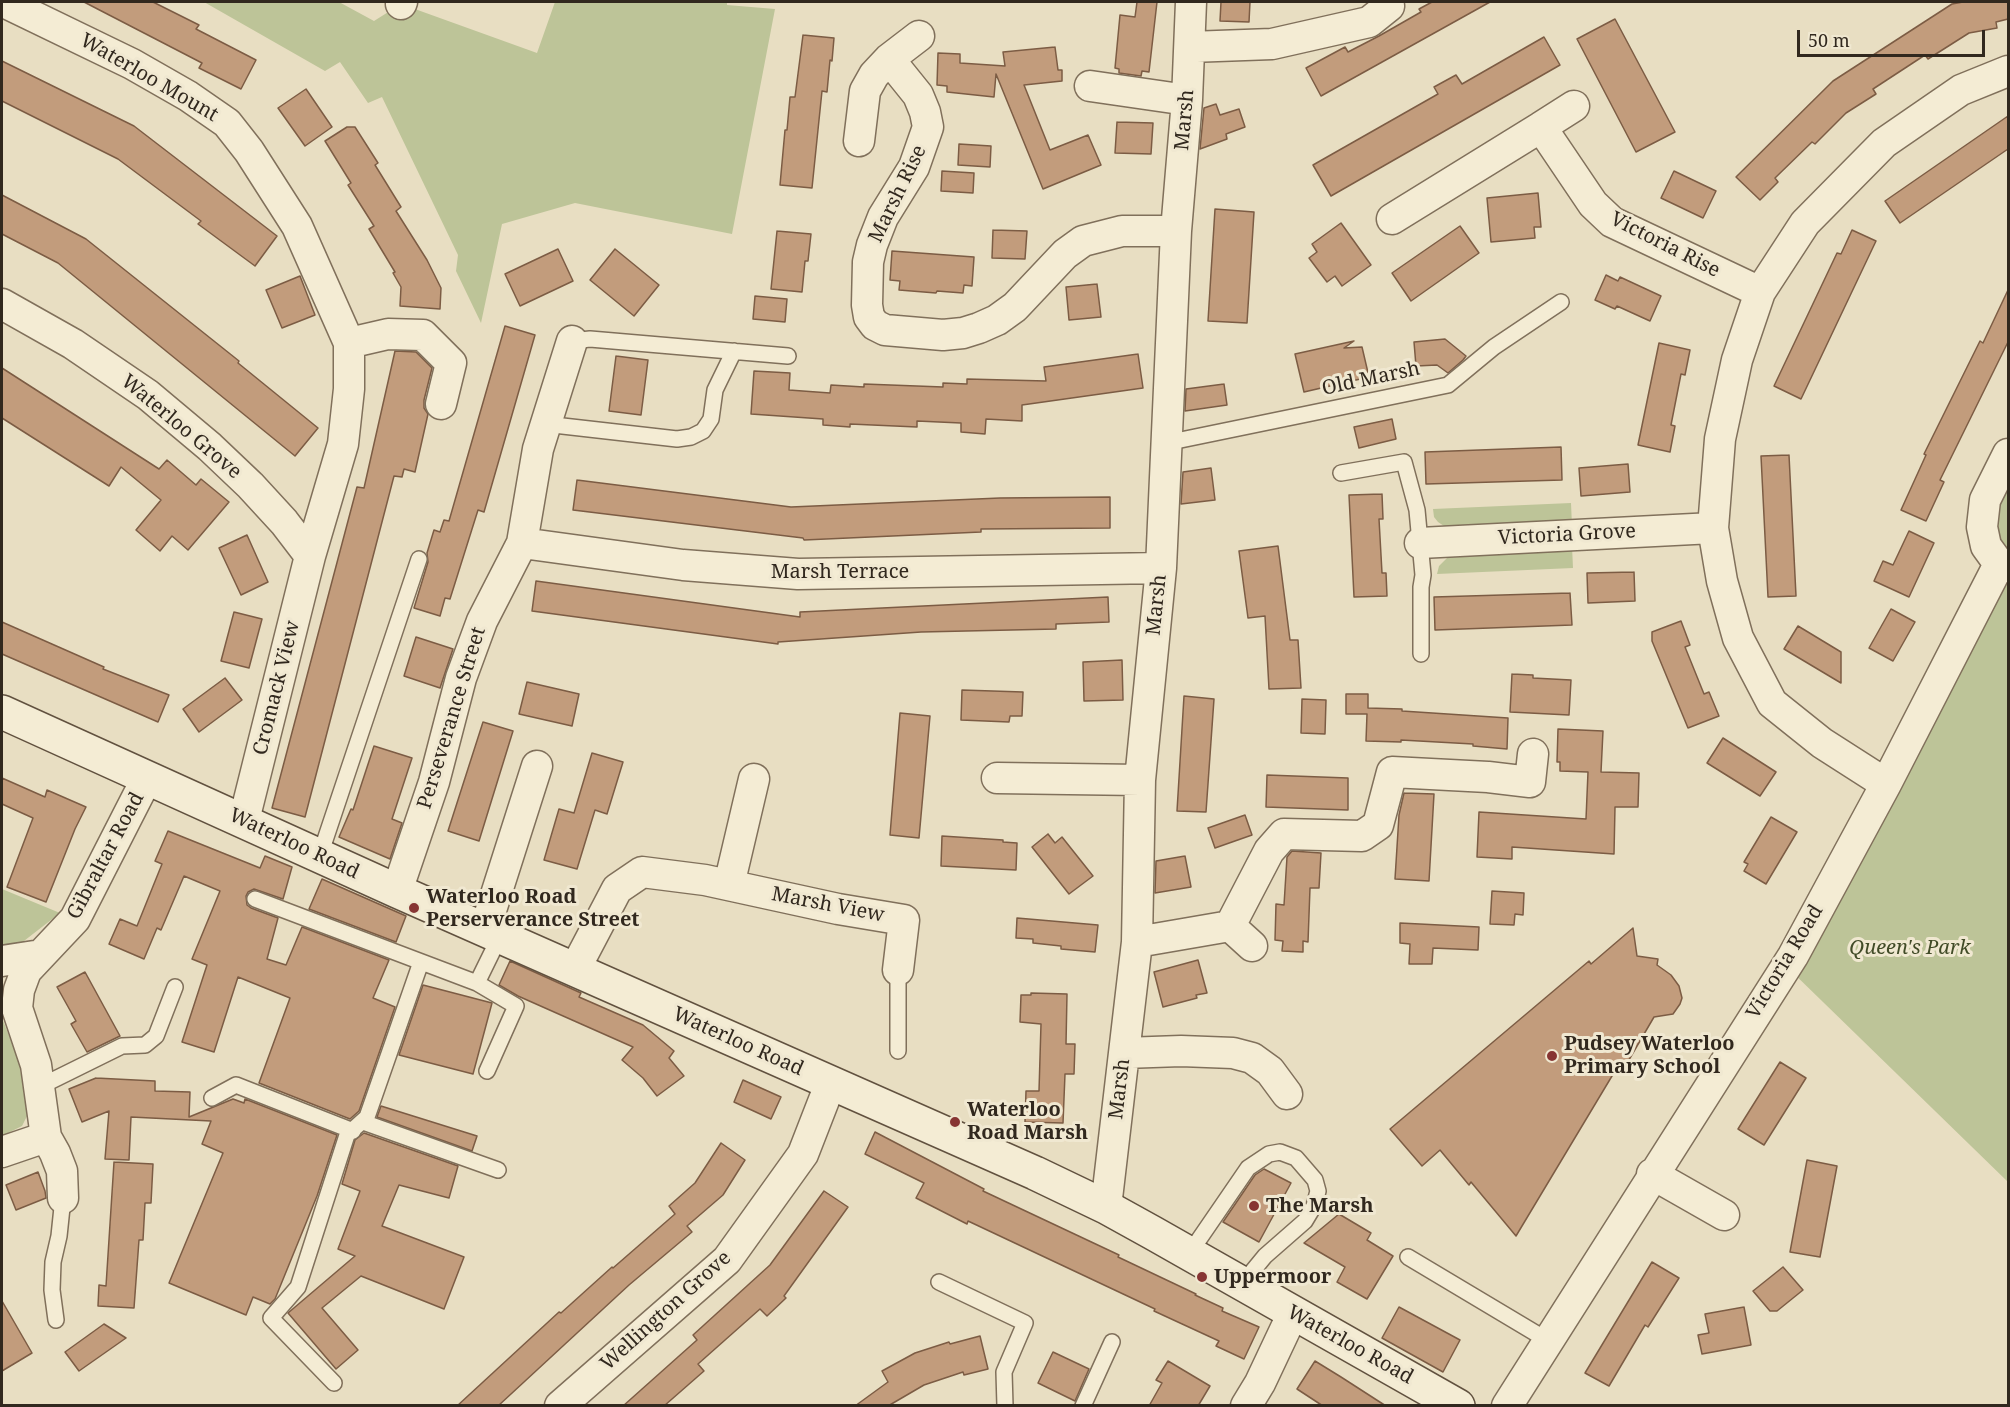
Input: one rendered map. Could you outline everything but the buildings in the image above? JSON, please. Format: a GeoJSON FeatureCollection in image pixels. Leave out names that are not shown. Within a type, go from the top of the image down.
{"type":"FeatureCollection","features":[{"type":"Feature","properties":{"kind":"main road","name":"Waterloo Road"},"geometry":{"type":"LineString","coordinates":[[2,712],[397,891],[1035,1173],[1106,1207],[1458,1406]]}},
{"type":"Feature","properties":{"kind":"street","name":"Waterloo Mount"},"geometry":{"type":"LineString","coordinates":[[4,2],[132,64],[188,96],[227,123],[249,151],[297,226],[349,343],[349,389],[343,444],[310,556]]}},
{"type":"Feature","properties":{"kind":"street","name":"Marsh"},"geometry":{"type":"LineString","coordinates":[[1106,1207],[1137,942],[1140,780],[1161,568],[1176,231],[1187,100],[1191,2]]}},
{"type":"Feature","properties":{"kind":"street"},"geometry":{"type":"LineString","coordinates":[[1190,47],[1272,44],[1369,22],[1389,6]]}},
{"type":"Feature","properties":{"kind":"street"},"geometry":{"type":"LineString","coordinates":[[859,141],[865,91],[874,75],[889,59],[919,36]]}},
{"type":"Feature","properties":{"kind":"street","name":"Marsh Rise"},"geometry":{"type":"LineString","coordinates":[[889,59],[918,95],[928,127],[914,167],[884,217],[872,245],[868,262],[867,305],[869,317],[875,325],[885,330],[943,335],[963,333],[998,320],[1015,307],[1065,254],[1083,241],[1122,231],[1176,231]]}},
{"type":"Feature","properties":{"kind":"street"},"geometry":{"type":"LineString","coordinates":[[1886,784],[1822,743],[1772,703],[1738,638],[1722,581],[1713,528],[1720,439],[1737,360],[1760,292],[1806,224],[1884,143],[1961,90],[2008,71]]}},
{"type":"Feature","properties":{"kind":"street"},"geometry":{"type":"LineString","coordinates":[[1090,86],[1187,100]]}},
{"type":"Feature","properties":{"kind":"street"},"geometry":{"type":"LineString","coordinates":[[1392,219],[1574,106]]}},
{"type":"Feature","properties":{"kind":"street","name":"Victoria Rise"},"geometry":{"type":"LineString","coordinates":[[1541,126],[1593,204],[1612,222],[1760,292]]}},
{"type":"Feature","properties":{"kind":"street","name":"Waterloo Grove"},"geometry":{"type":"LineString","coordinates":[[2,304],[73,344],[148,395],[210,447],[250,485],[284,522],[310,556]]}},
{"type":"Feature","properties":{"kind":"street"},"geometry":{"type":"LineString","coordinates":[[349,343],[388,334],[423,335],[451,363],[441,404]]}},
{"type":"Feature","properties":{"kind":"street","name":"Perseverance Street"},"geometry":{"type":"LineString","coordinates":[[397,891],[434,782],[461,678],[482,621],[522,543],[538,449],[572,341]]}},
{"type":"Feature","properties":{"kind":"street","name":"Victoria Road"},"geometry":{"type":"LineString","coordinates":[[1507,1406],[1652,1174],[1793,956],[2004,566],[1986,546],[1982,527],[1984,500],[2008,454]]}},
{"type":"Feature","properties":{"kind":"street","name":"Victoria Grove"},"geometry":{"type":"LineString","coordinates":[[1420,543],[1713,528]]}},
{"type":"Feature","properties":{"kind":"street","name":"Marsh Terrace"},"geometry":{"type":"LineString","coordinates":[[522,543],[683,565],[798,574],[1161,568]]}},
{"type":"Feature","properties":{"kind":"street","name":"Cromack View"},"geometry":{"type":"LineString","coordinates":[[244,820],[310,556]]}},
{"type":"Feature","properties":{"kind":"street"},"geometry":{"type":"LineString","coordinates":[[1230,927],[1269,851],[1284,834],[1362,836],[1378,825],[1392,771],[1530,782],[1533,754]]}},
{"type":"Feature","properties":{"kind":"street"},"geometry":{"type":"LineString","coordinates":[[492,933],[537,766]]}},
{"type":"Feature","properties":{"kind":"street","name":"Gibraltar Road"},"geometry":{"type":"LineString","coordinates":[[63,1198],[62,1171],[46,1137],[32,1048],[22,1028],[17,1008],[19,990],[26,971],[75,919],[147,778]]}},
{"type":"Feature","properties":{"kind":"street"},"geometry":{"type":"LineString","coordinates":[[997,778],[1140,780]]}},
{"type":"Feature","properties":{"kind":"street"},"geometry":{"type":"LineString","coordinates":[[729,885],[754,779]]}},
{"type":"Feature","properties":{"kind":"street","name":"Marsh View"},"geometry":{"type":"LineString","coordinates":[[575,969],[617,889],[642,872],[705,880],[838,909],[904,920],[898,969]]}},
{"type":"Feature","properties":{"kind":"street"},"geometry":{"type":"LineString","coordinates":[[1137,942],[1230,927],[1252,946]]}},
{"type":"Feature","properties":{"kind":"street"},"geometry":{"type":"LineString","coordinates":[[2,961],[40,955]]}},
{"type":"Feature","properties":{"kind":"street"},"geometry":{"type":"LineString","coordinates":[[1124,1053],[1210,1051],[1242,1055],[1252,1058],[1270,1071],[1287,1094]]}},
{"type":"Feature","properties":{"kind":"street","name":"Wellington Grove"},"geometry":{"type":"LineString","coordinates":[[560,1406],[727,1260],[803,1154],[831,1082]]}},
{"type":"Feature","properties":{"kind":"street"},"geometry":{"type":"LineString","coordinates":[[2,1152],[46,1137]]}},
{"type":"Feature","properties":{"kind":"street"},"geometry":{"type":"LineString","coordinates":[[1652,1174],[1724,1215]]}},
{"type":"Feature","properties":{"kind":"street"},"geometry":{"type":"LineString","coordinates":[[1246,1406],[1260,1383],[1293,1313]]}},
{"type":"Feature","properties":{"kind":"lane","name":"Old Marsh"},"geometry":{"type":"LineString","coordinates":[[1166,443],[1448,385],[1494,348],[1561,302]]}},
{"type":"Feature","properties":{"kind":"lane"},"geometry":{"type":"LineString","coordinates":[[572,341],[590,339],[789,356]]}},
{"type":"Feature","properties":{"kind":"lane"},"geometry":{"type":"LineString","coordinates":[[545,424],[677,439],[691,437],[703,431],[711,418],[715,390],[734,351]]}},
{"type":"Feature","properties":{"kind":"lane"},"geometry":{"type":"LineString","coordinates":[[1341,473],[1404,462],[1418,510],[1423,575],[1421,654]]}},
{"type":"Feature","properties":{"kind":"lane"},"geometry":{"type":"LineString","coordinates":[[320,855],[419,559]]}},
{"type":"Feature","properties":{"kind":"lane"},"geometry":{"type":"LineString","coordinates":[[255,899],[477,983],[516,1006],[487,1071]]}},
{"type":"Feature","properties":{"kind":"lane"},"geometry":{"type":"LineString","coordinates":[[477,983],[492,933]]}},
{"type":"Feature","properties":{"kind":"lane"},"geometry":{"type":"LineString","coordinates":[[334,1383],[271,1318],[298,1287],[347,1135],[367,1117],[421,962]]}},
{"type":"Feature","properties":{"kind":"lane","name":"Marsh View"},"geometry":{"type":"LineString","coordinates":[[898,969],[898,1051]]}},
{"type":"Feature","properties":{"kind":"lane"},"geometry":{"type":"LineString","coordinates":[[39,1087],[122,1046],[145,1045],[156,1036],[175,987]]}},
{"type":"Feature","properties":{"kind":"lane"},"geometry":{"type":"LineString","coordinates":[[212,1098],[236,1085],[498,1170]]}},
{"type":"Feature","properties":{"kind":"lane"},"geometry":{"type":"LineString","coordinates":[[1189,1254],[1248,1168],[1269,1154],[1280,1152],[1296,1158],[1315,1180],[1318,1191],[1314,1206],[1305,1221],[1265,1256],[1242,1284]]}},
{"type":"Feature","properties":{"kind":"lane"},"geometry":{"type":"LineString","coordinates":[[56,1320],[52,1290],[53,1262],[59,1236],[63,1198]]}},
{"type":"Feature","properties":{"kind":"lane"},"geometry":{"type":"LineString","coordinates":[[1408,1257],[1547,1340]]}},
{"type":"Feature","properties":{"kind":"lane"},"geometry":{"type":"LineString","coordinates":[[939,1282],[1025,1323],[1004,1372],[1005,1406]]}},
{"type":"Feature","properties":{"kind":"lane"},"geometry":{"type":"LineString","coordinates":[[1083,1406],[1112,1342]]}},
{"type":"Feature","properties":{"kind":"green space"},"geometry":{"type":"Polygon","coordinates":[[[204,2],[339,2],[374,21],[401,4],[537,53],[555,2],[727,2],[727,5],[775,9],[732,234],[575,203],[502,224],[481,323],[456,271],[458,255],[382,97],[368,103],[340,62],[325,71],[204,2]]]}},
{"type":"Feature","properties":{"kind":"green space","name":"Queen's Park"},"geometry":{"type":"Polygon","coordinates":[[[2008,454],[2008,1182],[1786,966],[1999,565],[1986,546],[2008,454]]]}},
{"type":"Feature","properties":{"kind":"green space"},"geometry":{"type":"Polygon","coordinates":[[[1571,503],[1572,526],[1447,528],[1434,517],[1433,509],[1571,503]]]}},
{"type":"Feature","properties":{"kind":"green space"},"geometry":{"type":"Polygon","coordinates":[[[1572,546],[1573,568],[1437,574],[1439,566],[1451,554],[1572,546]]]}},
{"type":"Feature","properties":{"kind":"green space"},"geometry":{"type":"Polygon","coordinates":[[[2,889],[60,913],[2,958],[2,889]]]}},
{"type":"Feature","properties":{"kind":"green space"},"geometry":{"type":"Polygon","coordinates":[[[2,1018],[19,1061],[27,1116],[22,1126],[2,1136],[2,1018]]]}},
{"type":"Feature","properties":{"kind":"place","name":"Waterloo Road Perserverance Street"},"geometry":{"type":"Point","coordinates":[414,908]}},
{"type":"Feature","properties":{"kind":"place","name":"Pudsey Waterloo Primary School"},"geometry":{"type":"Point","coordinates":[1552,1056]}},
{"type":"Feature","properties":{"kind":"place","name":"Waterloo Road Marsh"},"geometry":{"type":"Point","coordinates":[955,1122]}},
{"type":"Feature","properties":{"kind":"place","name":"The Marsh"},"geometry":{"type":"Point","coordinates":[1254,1206]}},
{"type":"Feature","properties":{"kind":"place","name":"Uppermoor"},"geometry":{"type":"Point","coordinates":[1202,1277]}}]}
